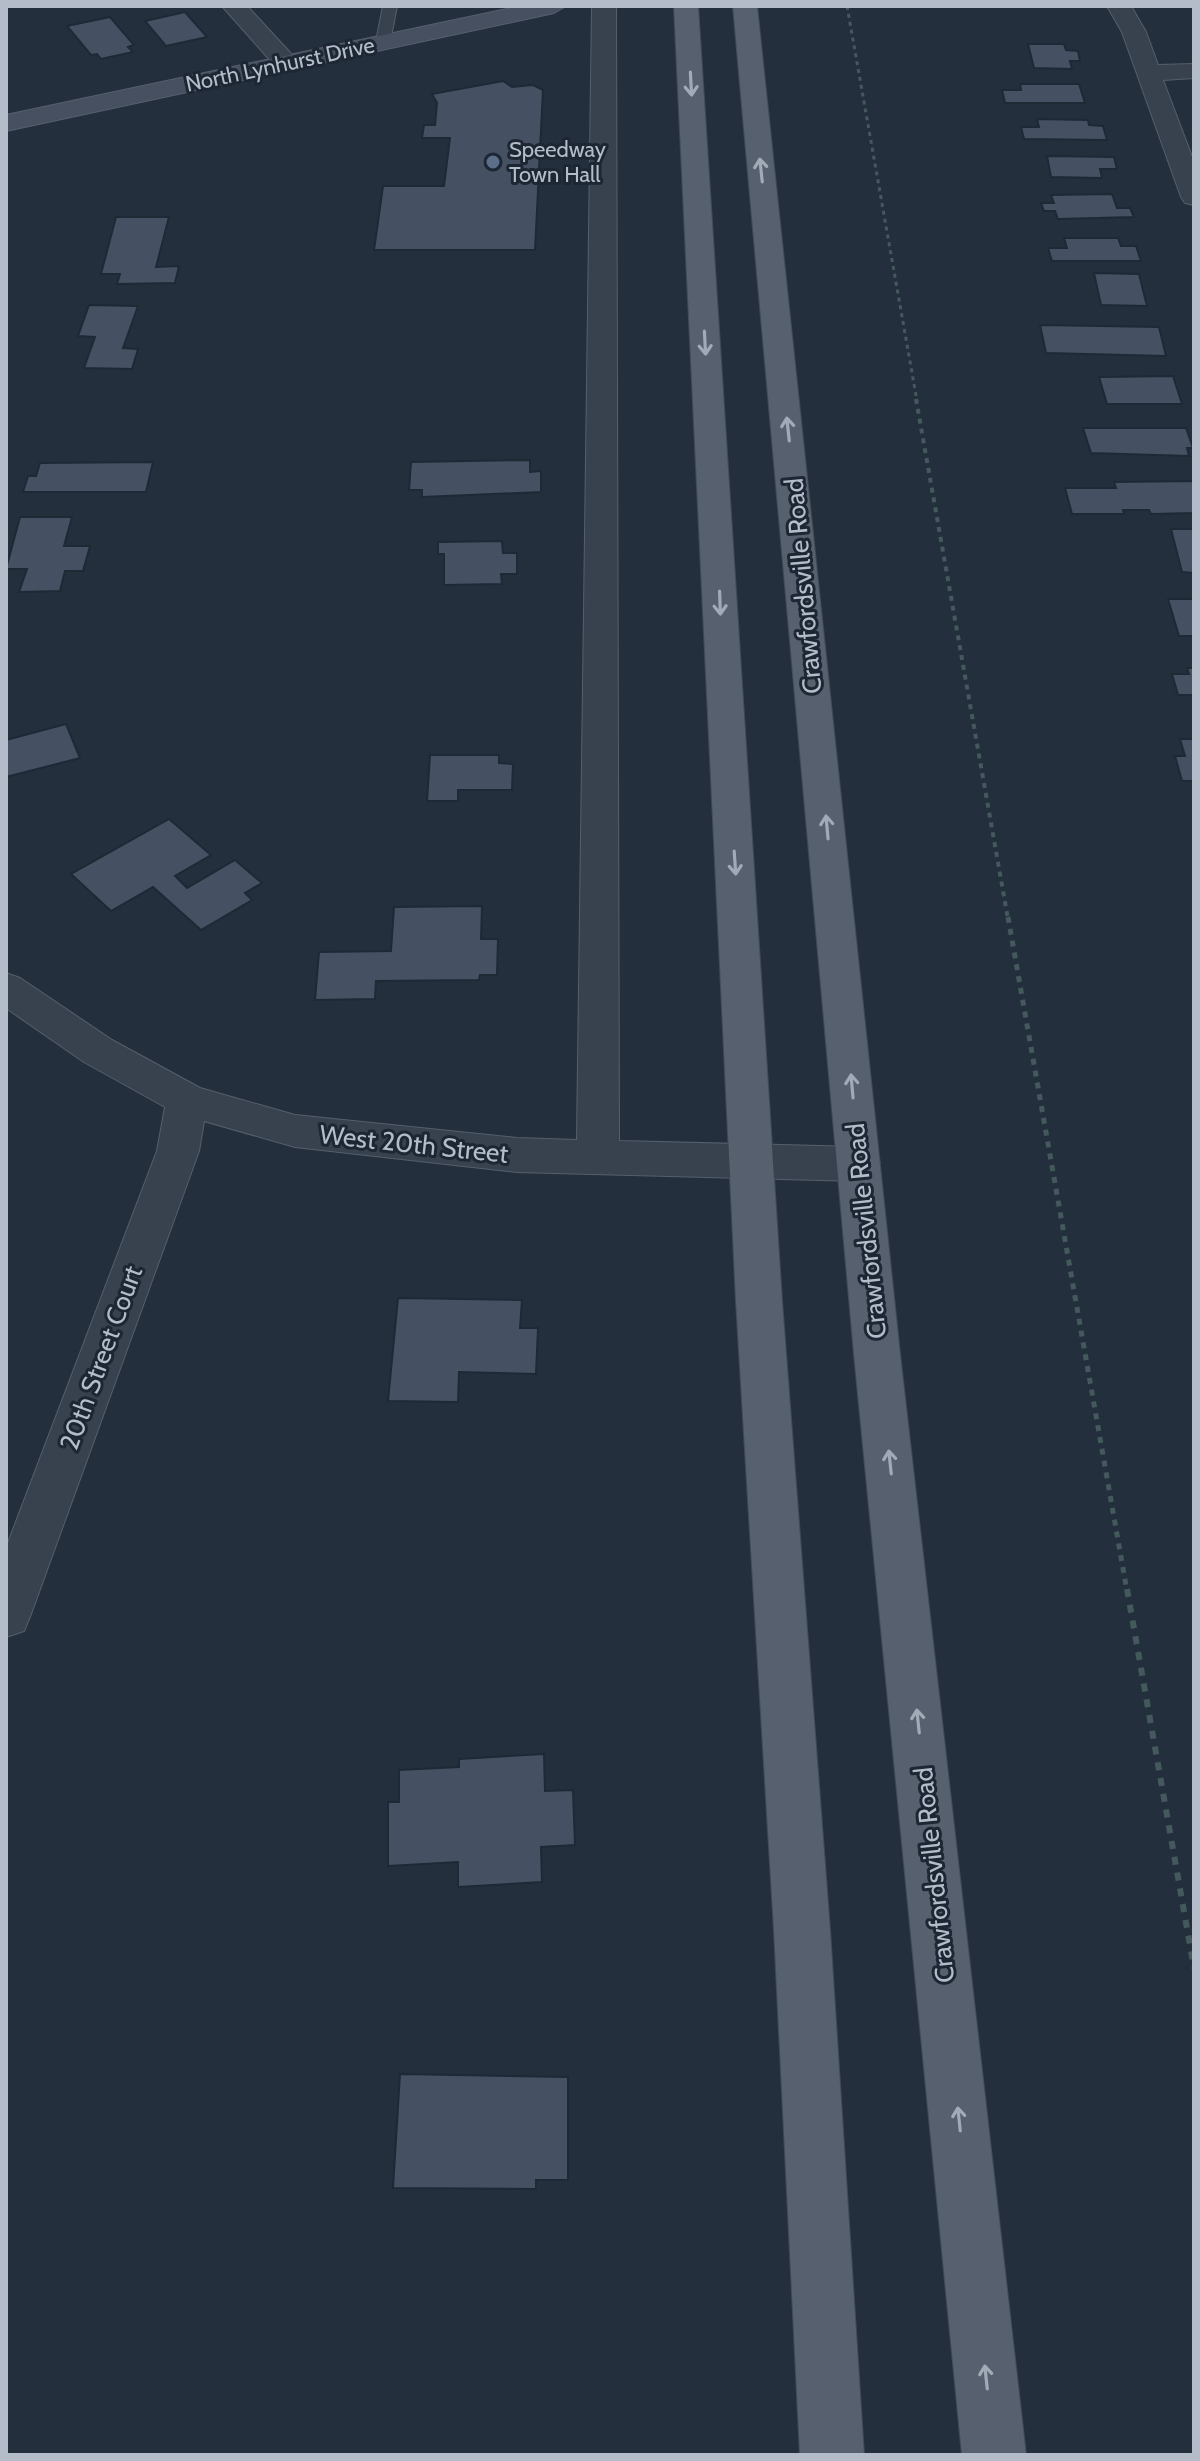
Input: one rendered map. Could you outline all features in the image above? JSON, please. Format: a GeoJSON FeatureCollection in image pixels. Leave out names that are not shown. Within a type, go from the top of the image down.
{"type":"FeatureCollection","features":[{"type":"Feature","properties":{"kind":"main road","name":"North Lynhurst Drive"},"geometry":{"type":"LineString","coordinates":[[6,123],[554,6]]}},
{"type":"Feature","properties":{"kind":"main road"},"geometry":{"type":"LineString","coordinates":[[686,6],[751,1161],[832,2455]]}},
{"type":"Feature","properties":{"kind":"main road","name":"Crawfordsville Road"},"geometry":{"type":"LineString","coordinates":[[745,6],[859,1164],[994,2455]]}},
{"type":"Feature","properties":{"kind":"street"},"geometry":{"type":"LineString","coordinates":[[234,6],[286,63]]}},
{"type":"Feature","properties":{"kind":"street"},"geometry":{"type":"LineString","coordinates":[[598,1158],[604,6]]}},
{"type":"Feature","properties":{"kind":"street"},"geometry":{"type":"LineString","coordinates":[[1119,6],[1134,32],[1194,197]]}},
{"type":"Feature","properties":{"kind":"street"},"geometry":{"type":"LineString","coordinates":[[1147,73],[1194,71]]}},
{"type":"Feature","properties":{"kind":"street","name":"West 20th Street"},"geometry":{"type":"LineString","coordinates":[[6,988],[98,1051],[187,1100],[248,1120],[321,1136],[517,1155],[859,1164]]}},
{"type":"Feature","properties":{"kind":"street","name":"20th Street Court"},"geometry":{"type":"LineString","coordinates":[[6,1614],[178,1151],[187,1100]]}},
{"type":"Feature","properties":{"kind":"lane"},"geometry":{"type":"LineString","coordinates":[[383,42],[390,6]]}},
{"type":"Feature","properties":{"kind":"path"},"geometry":{"type":"LineString","coordinates":[[847,6],[1194,1968]]}},
{"type":"Feature","properties":{"kind":"building"},"geometry":{"type":"Polygon","coordinates":[[[185,12],[207,37],[166,46],[145,21],[185,12]]]}},
{"type":"Feature","properties":{"kind":"building"},"geometry":{"type":"Polygon","coordinates":[[[110,17],[134,45],[128,47],[133,52],[101,59],[97,54],[91,55],[67,26],[110,17]]]}},
{"type":"Feature","properties":{"kind":"building"},"geometry":{"type":"Polygon","coordinates":[[[1028,44],[1064,44],[1066,50],[1078,51],[1080,61],[1070,61],[1072,69],[1034,68],[1028,44]]]}},
{"type":"Feature","properties":{"kind":"building","name":"Speedway Town Hall"},"geometry":{"type":"Polygon","coordinates":[[[503,81],[512,87],[533,85],[543,90],[535,250],[374,250],[383,186],[444,186],[450,138],[422,138],[424,125],[435,125],[437,103],[432,94],[503,81]]]}},
{"type":"Feature","properties":{"kind":"building"},"geometry":{"type":"Polygon","coordinates":[[[1020,84],[1079,84],[1085,103],[1005,103],[1002,90],[1021,90],[1020,84]]]}},
{"type":"Feature","properties":{"kind":"building"},"geometry":{"type":"Polygon","coordinates":[[[1037,119],[1088,120],[1089,125],[1103,126],[1107,140],[1024,139],[1021,127],[1039,127],[1037,119]]]}},
{"type":"Feature","properties":{"kind":"building"},"geometry":{"type":"Polygon","coordinates":[[[1047,156],[1114,157],[1117,169],[1100,169],[1102,178],[1051,177],[1047,156]]]}},
{"type":"Feature","properties":{"kind":"building"},"geometry":{"type":"Polygon","coordinates":[[[1112,194],[1117,208],[1130,208],[1134,217],[1058,219],[1055,211],[1044,211],[1041,203],[1054,203],[1051,195],[1112,194]]]}},
{"type":"Feature","properties":{"kind":"building"},"geometry":{"type":"Polygon","coordinates":[[[116,217],[169,217],[156,267],[179,266],[175,283],[117,284],[120,274],[101,274],[116,217]]]}},
{"type":"Feature","properties":{"kind":"building"},"geometry":{"type":"Polygon","coordinates":[[[1064,238],[1118,238],[1121,246],[1136,246],[1141,261],[1052,261],[1048,248],[1067,248],[1064,238]]]}},
{"type":"Feature","properties":{"kind":"building"},"geometry":{"type":"Polygon","coordinates":[[[1094,273],[1139,274],[1147,306],[1101,305],[1094,273]]]}},
{"type":"Feature","properties":{"kind":"building"},"geometry":{"type":"Polygon","coordinates":[[[89,305],[138,306],[123,348],[138,349],[132,369],[84,368],[95,337],[78,336],[89,305]]]}},
{"type":"Feature","properties":{"kind":"building"},"geometry":{"type":"Polygon","coordinates":[[[1040,325],[1159,327],[1166,356],[1046,353],[1040,325]]]}},
{"type":"Feature","properties":{"kind":"building"},"geometry":{"type":"Polygon","coordinates":[[[1173,376],[1182,404],[1107,404],[1099,377],[1173,376]]]}},
{"type":"Feature","properties":{"kind":"building"},"geometry":{"type":"Polygon","coordinates":[[[1083,428],[1186,428],[1193,448],[1187,448],[1189,456],[1091,453],[1083,428]]]}},
{"type":"Feature","properties":{"kind":"building"},"geometry":{"type":"Polygon","coordinates":[[[530,460],[530,472],[541,471],[541,492],[422,497],[422,490],[409,490],[411,462],[530,460]]]}},
{"type":"Feature","properties":{"kind":"building"},"geometry":{"type":"Polygon","coordinates":[[[153,462],[146,492],[23,492],[28,476],[36,476],[40,463],[153,462]]]}},
{"type":"Feature","properties":{"kind":"building"},"geometry":{"type":"Polygon","coordinates":[[[1194,481],[1194,513],[1151,514],[1149,510],[1123,510],[1124,514],[1072,514],[1065,488],[1116,488],[1114,482],[1194,481]]]}},
{"type":"Feature","properties":{"kind":"building"},"geometry":{"type":"Polygon","coordinates":[[[20,517],[72,517],[64,546],[90,546],[83,571],[65,571],[60,591],[19,592],[27,569],[6,569],[20,517]]]}},
{"type":"Feature","properties":{"kind":"building"},"geometry":{"type":"Polygon","coordinates":[[[1171,529],[1194,529],[1194,573],[1182,572],[1171,529]]]}},
{"type":"Feature","properties":{"kind":"building"},"geometry":{"type":"Polygon","coordinates":[[[502,541],[503,553],[517,553],[517,574],[501,574],[502,584],[444,585],[444,554],[438,554],[438,542],[502,541]]]}},
{"type":"Feature","properties":{"kind":"building"},"geometry":{"type":"Polygon","coordinates":[[[1168,599],[1194,599],[1194,636],[1179,636],[1168,599]]]}},
{"type":"Feature","properties":{"kind":"building"},"geometry":{"type":"Polygon","coordinates":[[[1187,668],[1194,668],[1194,695],[1178,695],[1172,674],[1189,674],[1187,668]]]}},
{"type":"Feature","properties":{"kind":"building"},"geometry":{"type":"Polygon","coordinates":[[[66,724],[80,758],[6,777],[6,740],[66,724]]]}},
{"type":"Feature","properties":{"kind":"building"},"geometry":{"type":"Polygon","coordinates":[[[1180,739],[1194,739],[1194,781],[1182,781],[1175,756],[1185,756],[1180,739]]]}},
{"type":"Feature","properties":{"kind":"building"},"geometry":{"type":"Polygon","coordinates":[[[430,755],[499,755],[499,763],[513,764],[512,790],[458,790],[458,801],[427,801],[430,755]]]}},
{"type":"Feature","properties":{"kind":"building"},"geometry":{"type":"Polygon","coordinates":[[[169,819],[211,855],[175,876],[187,888],[235,860],[262,883],[245,893],[252,900],[201,930],[153,887],[111,911],[71,874],[169,819]]]}},
{"type":"Feature","properties":{"kind":"building"},"geometry":{"type":"Polygon","coordinates":[[[482,906],[481,939],[498,939],[497,975],[480,975],[479,980],[376,981],[375,999],[315,1000],[319,952],[391,951],[394,907],[482,906]]]}},
{"type":"Feature","properties":{"kind":"building"},"geometry":{"type":"Polygon","coordinates":[[[398,1298],[522,1300],[520,1328],[538,1328],[536,1374],[459,1372],[458,1402],[388,1401],[398,1298]]]}},
{"type":"Feature","properties":{"kind":"building"},"geometry":{"type":"Polygon","coordinates":[[[544,1754],[545,1791],[573,1790],[575,1845],[541,1847],[542,1882],[458,1887],[458,1862],[388,1866],[388,1802],[399,1802],[399,1770],[459,1767],[459,1759],[544,1754]]]}},
{"type":"Feature","properties":{"kind":"building"},"geometry":{"type":"Polygon","coordinates":[[[400,2074],[568,2077],[568,2180],[536,2180],[536,2189],[393,2188],[400,2074]]]}},
{"type":"Feature","properties":{"kind":"place","name":"Speedway Town Hall"},"geometry":{"type":"Point","coordinates":[493,162]}}]}
